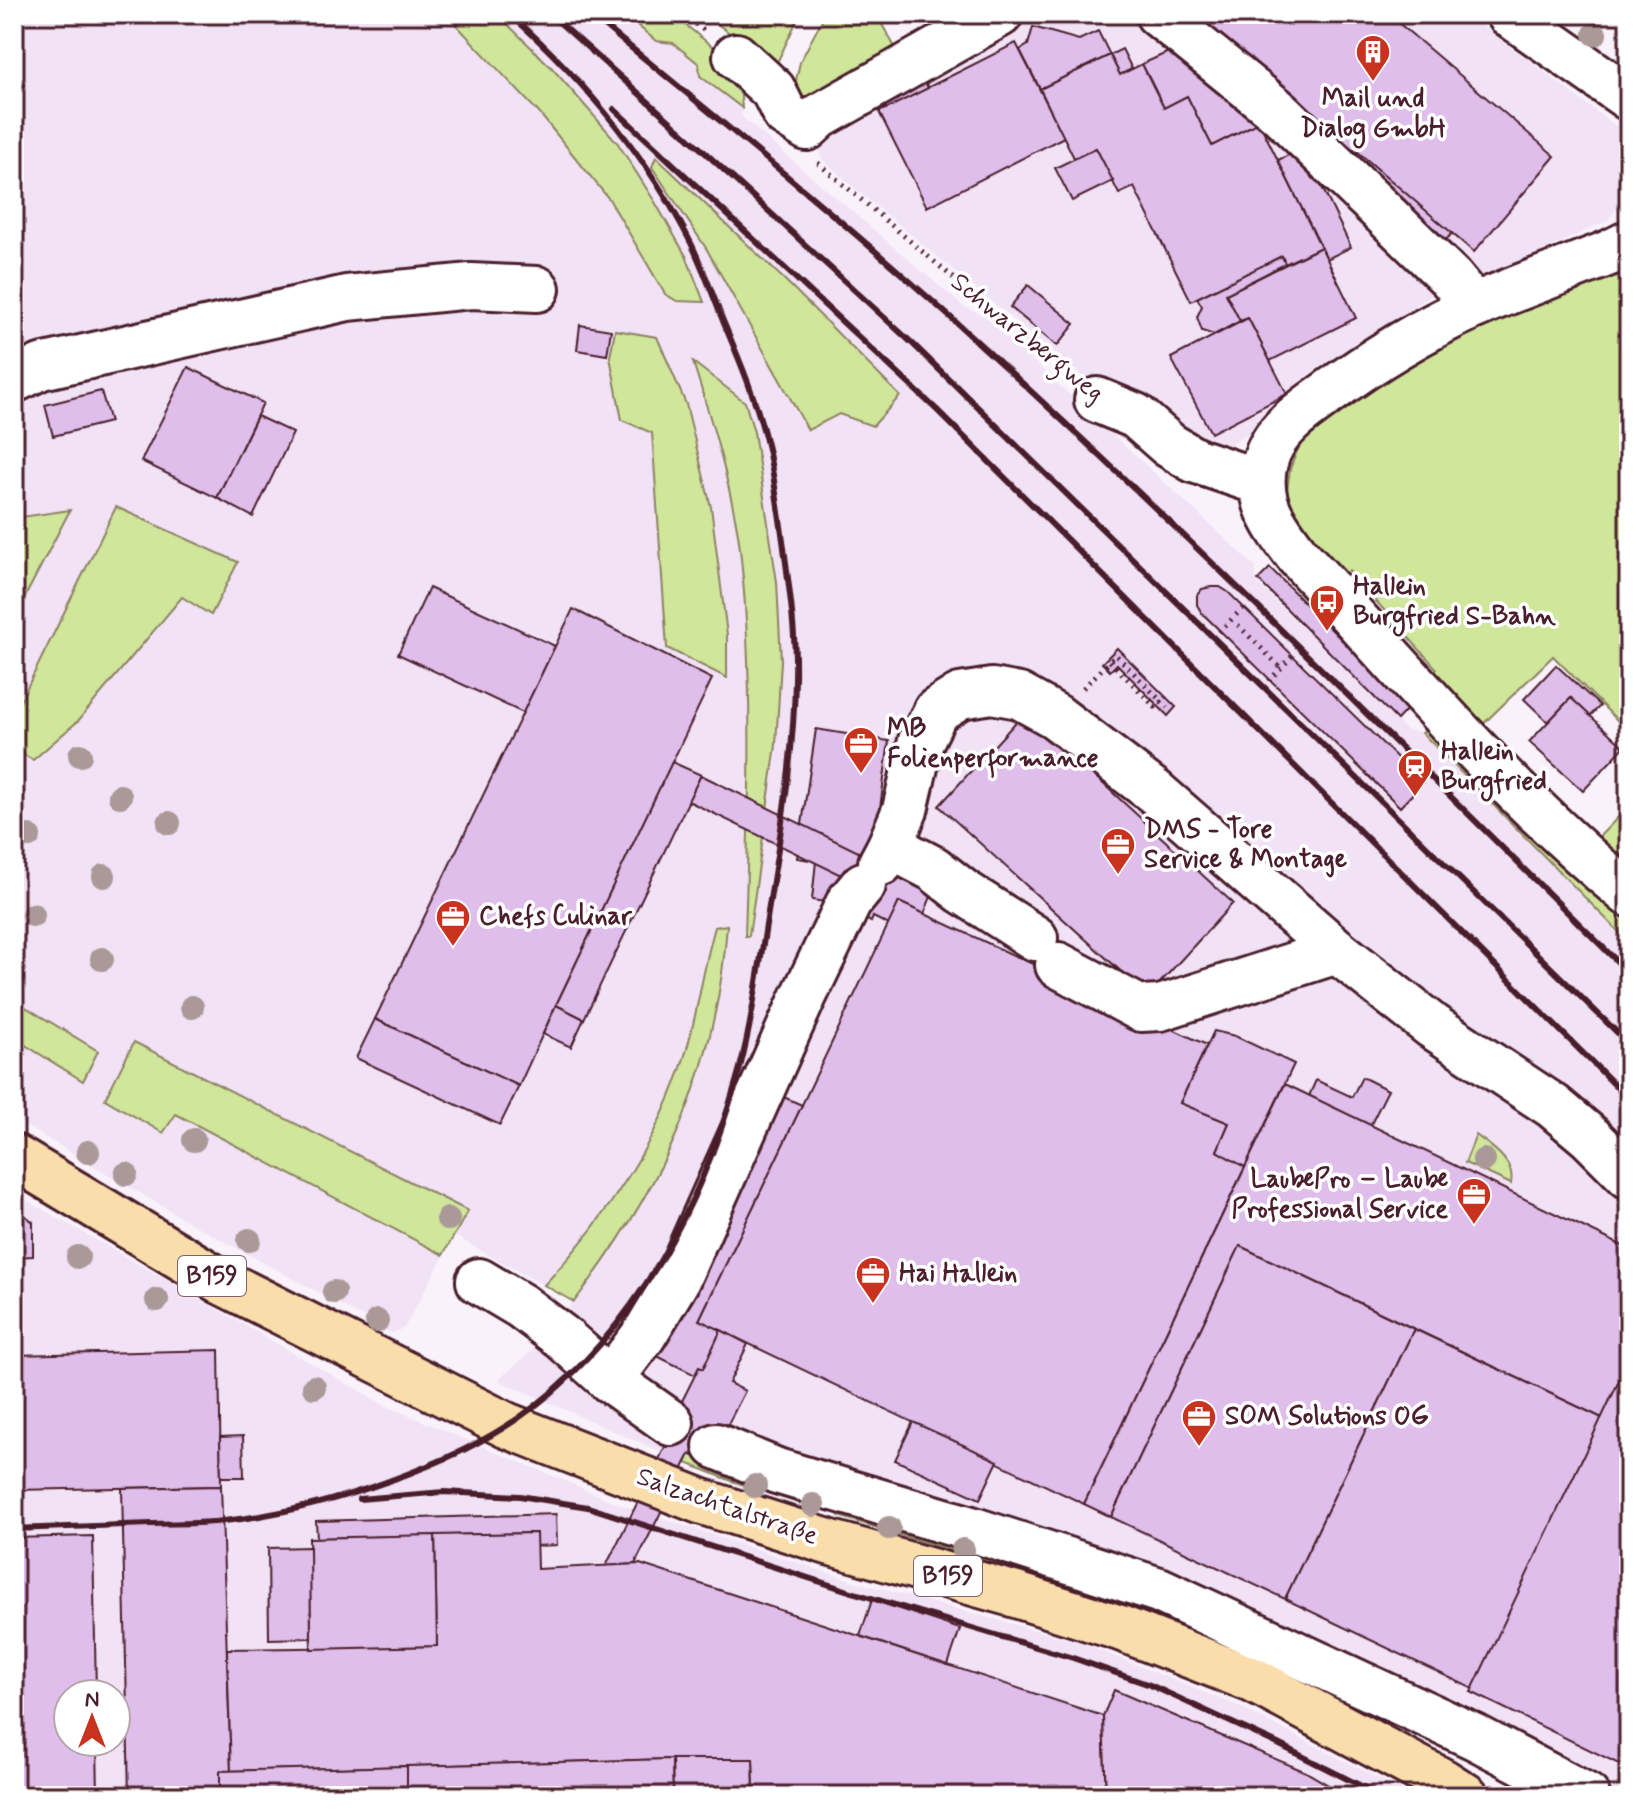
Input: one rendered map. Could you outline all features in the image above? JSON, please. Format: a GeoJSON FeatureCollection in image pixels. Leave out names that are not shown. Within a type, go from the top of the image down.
{"type":"FeatureCollection","features":[{"type":"Feature","properties":{"kind":"main road","name":"Salzachtalstraße"},"geometry":{"type":"LineString","coordinates":[[14,1157],[222,1282],[506,1425],[700,1501],[1120,1628],[1253,1680],[1466,1796]]}},
{"type":"Feature","properties":{"kind":"street"},"geometry":{"type":"LineString","coordinates":[[736,56],[773,90],[785,114],[807,128],[820,116],[1000,14]]}},
{"type":"Feature","properties":{"kind":"street"},"geometry":{"type":"LineString","coordinates":[[1158,14],[1279,112],[1451,278],[1474,306]]}},
{"type":"Feature","properties":{"kind":"street"},"geometry":{"type":"LineString","coordinates":[[1509,14],[1629,98]]}},
{"type":"Feature","properties":{"kind":"street"},"geometry":{"type":"LineString","coordinates":[[1629,243],[1474,306],[1353,375],[1302,412],[1277,435],[1265,460],[1262,483],[1265,504],[1276,528],[1298,556],[1468,741],[1583,856],[1629,894]]}},
{"type":"Feature","properties":{"kind":"street"},"geometry":{"type":"LineString","coordinates":[[14,380],[41,367],[347,298],[471,286],[537,289]]}},
{"type":"Feature","properties":{"kind":"street","name":"Schwarzbergweg"},"geometry":{"type":"LineString","coordinates":[[1097,400],[1136,416],[1169,445],[1194,460],[1262,483]]}},
{"type":"Feature","properties":{"kind":"street"},"geometry":{"type":"LineString","coordinates":[[610,1380],[644,1335],[676,1282],[849,902],[878,865],[905,810],[921,741],[936,711],[960,696],[992,691],[1019,696],[1055,716],[1155,792],[1337,951],[1432,1026],[1553,1106],[1629,1176]]}},
{"type":"Feature","properties":{"kind":"street"},"geometry":{"type":"LineString","coordinates":[[878,865],[934,869],[1047,952],[1141,1009],[1160,1008],[1337,951]]}},
{"type":"Feature","properties":{"kind":"street"},"geometry":{"type":"LineString","coordinates":[[479,1281],[521,1306],[610,1380],[671,1423]]}},
{"type":"Feature","properties":{"kind":"street"},"geometry":{"type":"LineString","coordinates":[[716,1446],[777,1471],[1159,1590],[1475,1737],[1587,1796]]}},
{"type":"Feature","properties":{"kind":"path","name":"Schwarzbergweg"},"geometry":{"type":"LineString","coordinates":[[807,128],[810,150],[819,165],[1097,400]]}},
{"type":"Feature","properties":{"kind":"path"},"geometry":{"type":"LineString","coordinates":[[1219,632],[1245,606]]}},
{"type":"Feature","properties":{"kind":"path"},"geometry":{"type":"LineString","coordinates":[[1238,625],[1281,668]]}},
{"type":"Feature","properties":{"kind":"path"},"geometry":{"type":"LineString","coordinates":[[1269,681],[1294,654]]}},
{"type":"Feature","properties":{"kind":"path"},"geometry":{"type":"LineString","coordinates":[[1103,668],[1116,655],[1161,701]]}},
{"type":"Feature","properties":{"kind":"path"},"geometry":{"type":"LineString","coordinates":[[1110,661],[1155,707],[1161,702],[1167,708]]}},
{"type":"Feature","properties":{"kind":"shaded area"},"geometry":{"type":"Polygon","coordinates":[[[14,14],[624,14],[656,41],[673,43],[700,65],[700,76],[742,108],[742,117],[965,308],[982,314],[1256,567],[1256,582],[1406,730],[1422,733],[1629,942],[1629,1796],[1538,1796],[1433,1737],[1236,1646],[1081,1589],[732,1481],[498,1380],[539,1345],[573,1302],[455,1236],[404,1328],[392,1333],[189,1222],[14,1119],[14,749],[33,760],[182,597],[211,615],[115,508],[14,714],[14,618],[70,511],[14,518],[14,14]],[[694,364],[723,460],[738,535],[745,607],[749,746],[745,936],[759,871],[776,745],[781,661],[777,582],[745,402],[694,364]]]}},
{"type":"Feature","properties":{"kind":"shaded area"},"geometry":{"type":"Polygon","coordinates":[[[1021,14],[1467,14],[1617,127],[1629,149],[1627,195],[1608,220],[1520,262],[1430,296],[1300,380],[1297,405],[1214,454],[1106,396],[822,159],[815,132],[1021,14]]]}},
{"type":"Feature","properties":{"kind":"shaded area"},"geometry":{"type":"Polygon","coordinates":[[[14,1193],[384,1405],[622,1505],[853,1581],[1079,1642],[1236,1705],[1413,1796],[14,1796],[14,1193]]]}},
{"type":"Feature","properties":{"kind":"green space"},"geometry":{"type":"Polygon","coordinates":[[[446,14],[497,14],[552,68],[617,142],[686,256],[704,302],[677,301],[665,294],[609,199],[540,114],[446,14]]]}},
{"type":"Feature","properties":{"kind":"green space"},"geometry":{"type":"Polygon","coordinates":[[[624,14],[672,14],[738,67],[742,108],[700,76],[699,64],[673,43],[656,41],[624,14]]]}},
{"type":"Feature","properties":{"kind":"green space"},"geometry":{"type":"Polygon","coordinates":[[[704,14],[800,14],[775,67],[704,14]]]}},
{"type":"Feature","properties":{"kind":"green space"},"geometry":{"type":"Polygon","coordinates":[[[825,14],[876,14],[900,56],[822,104],[804,99],[795,85],[800,62],[825,14]]]}},
{"type":"Feature","properties":{"kind":"green space"},"geometry":{"type":"Polygon","coordinates":[[[656,157],[900,396],[873,426],[839,414],[808,430],[706,248],[652,167],[656,157]]]}},
{"type":"Feature","properties":{"kind":"green space"},"geometry":{"type":"Polygon","coordinates":[[[1629,268],[1629,732],[1553,656],[1478,729],[1430,676],[1437,669],[1349,571],[1339,578],[1290,512],[1287,490],[1290,469],[1299,446],[1321,421],[1355,394],[1489,314],[1629,268]]]}},
{"type":"Feature","properties":{"kind":"green space"},"geometry":{"type":"Polygon","coordinates":[[[615,330],[657,337],[686,404],[711,507],[727,635],[727,678],[667,648],[652,433],[622,420],[610,357],[615,330]]]}},
{"type":"Feature","properties":{"kind":"green space"},"geometry":{"type":"Polygon","coordinates":[[[693,362],[745,402],[754,432],[777,582],[781,661],[776,745],[749,936],[745,936],[749,712],[743,573],[729,490],[693,362]]]}},
{"type":"Feature","properties":{"kind":"green space"},"geometry":{"type":"Polygon","coordinates":[[[116,507],[238,562],[211,615],[182,597],[78,721],[33,760],[14,749],[14,714],[116,507]]]}},
{"type":"Feature","properties":{"kind":"green space"},"geometry":{"type":"Polygon","coordinates":[[[70,510],[14,618],[14,518],[70,510]]]}},
{"type":"Feature","properties":{"kind":"green space"},"geometry":{"type":"Polygon","coordinates":[[[1428,729],[1566,868],[1629,920],[1629,942],[1422,733],[1428,729]]]}},
{"type":"Feature","properties":{"kind":"green space"},"geometry":{"type":"Polygon","coordinates":[[[1629,806],[1629,875],[1593,843],[1629,806]]]}},
{"type":"Feature","properties":{"kind":"green space"},"geometry":{"type":"Polygon","coordinates":[[[727,925],[711,1030],[698,1079],[680,1126],[634,1215],[574,1302],[544,1285],[609,1206],[646,1147],[686,1052],[715,927],[727,925]]]}},
{"type":"Feature","properties":{"kind":"green space"},"geometry":{"type":"Polygon","coordinates":[[[14,1000],[98,1051],[83,1081],[14,1038],[14,1000]]]}},
{"type":"Feature","properties":{"kind":"green space"},"geometry":{"type":"Polygon","coordinates":[[[134,1042],[468,1211],[443,1255],[176,1114],[163,1133],[105,1099],[134,1042]]]}},
{"type":"Feature","properties":{"kind":"green space"},"geometry":{"type":"Polygon","coordinates":[[[1476,1135],[1506,1162],[1512,1176],[1511,1184],[1465,1163],[1476,1135]]]}},
{"type":"Feature","properties":{"kind":"green space"},"geometry":{"type":"Polygon","coordinates":[[[690,1454],[707,1463],[824,1502],[822,1511],[686,1463],[690,1454]]]}},
{"type":"Feature","properties":{"kind":"green space"},"geometry":{"type":"Polygon","coordinates":[[[842,1507],[1087,1581],[1236,1646],[1143,1610],[839,1516],[842,1507]]]}},
{"type":"Feature","properties":{"kind":"building","name":"Mail und Dialog GmbH"},"geometry":{"type":"Polygon","coordinates":[[[1194,14],[1388,14],[1555,156],[1474,252],[1194,14]]]}},
{"type":"Feature","properties":{"kind":"building"},"geometry":{"type":"Polygon","coordinates":[[[1033,27],[1079,40],[1098,31],[1110,55],[1040,89],[1020,50],[1028,45],[1033,27]]]}},
{"type":"Feature","properties":{"kind":"building"},"geometry":{"type":"Polygon","coordinates":[[[1016,43],[1064,137],[927,207],[879,112],[1016,43]]]}},
{"type":"Feature","properties":{"kind":"building"},"geometry":{"type":"Polygon","coordinates":[[[1122,49],[1132,69],[1120,75],[1110,55],[1122,49]]]}},
{"type":"Feature","properties":{"kind":"building"},"geometry":{"type":"Polygon","coordinates":[[[1171,51],[1259,122],[1212,146],[1187,96],[1164,108],[1142,64],[1171,51]]]}},
{"type":"Feature","properties":{"kind":"building"},"geometry":{"type":"Polygon","coordinates":[[[1110,55],[1120,75],[1142,64],[1164,108],[1187,96],[1212,146],[1259,122],[1321,247],[1285,264],[1282,256],[1191,301],[1134,187],[1119,194],[1096,148],[1074,158],[1040,89],[1110,55]]]}},
{"type":"Feature","properties":{"kind":"building"},"geometry":{"type":"Polygon","coordinates":[[[924,80],[928,88],[886,109],[882,101],[924,80]]]}},
{"type":"Feature","properties":{"kind":"building"},"geometry":{"type":"Polygon","coordinates":[[[1096,148],[1113,181],[1072,201],[1055,168],[1096,148]]]}},
{"type":"Feature","properties":{"kind":"building"},"geometry":{"type":"Polygon","coordinates":[[[1303,148],[1351,247],[1327,259],[1278,160],[1303,148]]]}},
{"type":"Feature","properties":{"kind":"building"},"geometry":{"type":"Polygon","coordinates":[[[1358,152],[1452,233],[1438,250],[1344,169],[1358,152]]]}},
{"type":"Feature","properties":{"kind":"building"},"geometry":{"type":"Polygon","coordinates":[[[1321,247],[1356,318],[1270,361],[1248,318],[1240,321],[1226,294],[1321,247]]]}},
{"type":"Feature","properties":{"kind":"building"},"geometry":{"type":"Polygon","coordinates":[[[1282,256],[1285,264],[1226,294],[1240,321],[1214,335],[1202,331],[1197,317],[1202,306],[1197,298],[1282,256]]]}},
{"type":"Feature","properties":{"kind":"building"},"geometry":{"type":"Polygon","coordinates":[[[1028,285],[1075,324],[1057,346],[1010,307],[1028,285]]]}},
{"type":"Feature","properties":{"kind":"building"},"geometry":{"type":"Polygon","coordinates":[[[1248,318],[1287,394],[1211,433],[1171,358],[1248,318]]]}},
{"type":"Feature","properties":{"kind":"building"},"geometry":{"type":"Polygon","coordinates":[[[580,325],[611,330],[607,355],[577,350],[580,325]]]}},
{"type":"Feature","properties":{"kind":"building"},"geometry":{"type":"Polygon","coordinates":[[[188,367],[263,403],[217,498],[141,461],[188,367]]]}},
{"type":"Feature","properties":{"kind":"building"},"geometry":{"type":"Polygon","coordinates":[[[101,391],[110,422],[53,436],[45,405],[101,391]]]}},
{"type":"Feature","properties":{"kind":"building"},"geometry":{"type":"Polygon","coordinates":[[[257,416],[293,433],[253,517],[217,498],[257,416]]]}},
{"type":"Feature","properties":{"kind":"building"},"geometry":{"type":"Polygon","coordinates":[[[1270,568],[1409,707],[1397,720],[1258,580],[1270,568]]]}},
{"type":"Feature","properties":{"kind":"building"},"geometry":{"type":"Polygon","coordinates":[[[1220,587],[1228,592],[1423,783],[1400,807],[1202,613],[1197,605],[1197,595],[1202,589],[1220,587]]]}},
{"type":"Feature","properties":{"kind":"building"},"geometry":{"type":"Polygon","coordinates":[[[429,588],[555,646],[523,713],[398,654],[429,588]]]}},
{"type":"Feature","properties":{"kind":"building"},"geometry":{"type":"Polygon","coordinates":[[[573,609],[712,679],[519,1086],[375,1019],[573,609]]]}},
{"type":"Feature","properties":{"kind":"building"},"geometry":{"type":"Polygon","coordinates":[[[1117,648],[1176,707],[1168,716],[1117,664],[1110,671],[1102,663],[1117,648]]]}},
{"type":"Feature","properties":{"kind":"building"},"geometry":{"type":"Polygon","coordinates":[[[1556,665],[1600,706],[1590,716],[1571,698],[1548,722],[1524,699],[1556,665]]]}},
{"type":"Feature","properties":{"kind":"building"},"geometry":{"type":"Polygon","coordinates":[[[1571,698],[1624,747],[1583,791],[1529,742],[1571,698]]]}},
{"type":"Feature","properties":{"kind":"building"},"geometry":{"type":"Polygon","coordinates":[[[1025,712],[1233,903],[1148,996],[939,806],[1025,712]]]}},
{"type":"Feature","properties":{"kind":"building"},"geometry":{"type":"Polygon","coordinates":[[[816,729],[889,741],[872,868],[843,864],[837,904],[812,900],[816,861],[797,858],[816,729]]]}},
{"type":"Feature","properties":{"kind":"building"},"geometry":{"type":"Polygon","coordinates":[[[672,762],[701,775],[584,1019],[556,1005],[672,762]]]}},
{"type":"Feature","properties":{"kind":"building"},"geometry":{"type":"Polygon","coordinates":[[[701,775],[934,889],[924,914],[899,902],[889,925],[873,917],[871,922],[857,914],[870,889],[688,801],[701,775]]]}},
{"type":"Feature","properties":{"kind":"building"},"geometry":{"type":"Polygon","coordinates":[[[899,902],[1207,1045],[1180,1103],[1229,1123],[1217,1151],[1245,1167],[1084,1504],[699,1320],[899,902]]]}},
{"type":"Feature","properties":{"kind":"building"},"geometry":{"type":"Polygon","coordinates":[[[556,1005],[584,1019],[571,1047],[543,1034],[556,1005]]]}},
{"type":"Feature","properties":{"kind":"building"},"geometry":{"type":"Polygon","coordinates":[[[375,1019],[519,1086],[500,1125],[356,1058],[375,1019]]]}},
{"type":"Feature","properties":{"kind":"building"},"geometry":{"type":"Polygon","coordinates":[[[1214,1031],[1235,1036],[1294,1064],[1245,1167],[1217,1151],[1229,1123],[1180,1103],[1214,1031]]]}},
{"type":"Feature","properties":{"kind":"building"},"geometry":{"type":"Polygon","coordinates":[[[1362,1077],[1388,1090],[1370,1126],[1309,1096],[1316,1080],[1352,1097],[1362,1077]]]}},
{"type":"Feature","properties":{"kind":"building"},"geometry":{"type":"Polygon","coordinates":[[[1285,1084],[1629,1249],[1629,1360],[1602,1418],[1240,1246],[1111,1517],[1084,1504],[1285,1084]]]}},
{"type":"Feature","properties":{"kind":"building"},"geometry":{"type":"Polygon","coordinates":[[[779,1095],[802,1105],[699,1320],[721,1330],[703,1369],[699,1367],[695,1375],[653,1354],[779,1095]]]}},
{"type":"Feature","properties":{"kind":"building"},"geometry":{"type":"Polygon","coordinates":[[[14,1216],[26,1216],[33,1222],[33,1256],[14,1257],[14,1216]]]}},
{"type":"Feature","properties":{"kind":"building"},"geometry":{"type":"Polygon","coordinates":[[[1240,1246],[1414,1329],[1285,1599],[1111,1517],[1240,1246]]]}},
{"type":"Feature","properties":{"kind":"building"},"geometry":{"type":"Polygon","coordinates":[[[1414,1329],[1602,1418],[1473,1689],[1285,1599],[1414,1329]]]}},
{"type":"Feature","properties":{"kind":"building"},"geometry":{"type":"Polygon","coordinates":[[[721,1330],[748,1344],[729,1383],[745,1391],[708,1463],[690,1454],[635,1564],[606,1566],[667,1443],[662,1441],[699,1367],[703,1369],[721,1330]]]}},
{"type":"Feature","properties":{"kind":"building"},"geometry":{"type":"Polygon","coordinates":[[[219,1350],[221,1486],[14,1490],[14,1355],[219,1350]]]}},
{"type":"Feature","properties":{"kind":"building"},"geometry":{"type":"Polygon","coordinates":[[[1629,1360],[1629,1769],[1471,1692],[1629,1360]]]}},
{"type":"Feature","properties":{"kind":"building"},"geometry":{"type":"Polygon","coordinates":[[[913,1422],[998,1461],[980,1499],[895,1460],[913,1422]]]}},
{"type":"Feature","properties":{"kind":"building"},"geometry":{"type":"Polygon","coordinates":[[[243,1436],[244,1477],[221,1477],[220,1437],[243,1436]]]}},
{"type":"Feature","properties":{"kind":"building"},"geometry":{"type":"Polygon","coordinates":[[[221,1486],[231,1771],[220,1771],[220,1796],[129,1796],[132,1678],[126,1678],[122,1488],[221,1486]]]}},
{"type":"Feature","properties":{"kind":"building"},"geometry":{"type":"Polygon","coordinates":[[[556,1514],[557,1545],[536,1546],[536,1533],[317,1538],[316,1521],[556,1514]]]}},
{"type":"Feature","properties":{"kind":"building"},"geometry":{"type":"Polygon","coordinates":[[[536,1533],[537,1569],[640,1564],[1103,1716],[1106,1796],[754,1796],[753,1759],[231,1771],[227,1649],[437,1646],[435,1535],[536,1533]]]}},
{"type":"Feature","properties":{"kind":"building"},"geometry":{"type":"Polygon","coordinates":[[[435,1535],[437,1646],[311,1649],[309,1538],[435,1535]]]}},
{"type":"Feature","properties":{"kind":"building"},"geometry":{"type":"Polygon","coordinates":[[[93,1536],[96,1678],[52,1678],[52,1758],[97,1758],[98,1796],[14,1796],[14,1538],[93,1536]]]}},
{"type":"Feature","properties":{"kind":"building"},"geometry":{"type":"Polygon","coordinates":[[[310,1547],[311,1638],[269,1639],[268,1548],[310,1547]]]}},
{"type":"Feature","properties":{"kind":"building"},"geometry":{"type":"Polygon","coordinates":[[[872,1600],[960,1629],[948,1665],[860,1636],[872,1600]]]}},
{"type":"Feature","properties":{"kind":"building"},"geometry":{"type":"Polygon","coordinates":[[[1114,1690],[1306,1772],[1347,1796],[1106,1796],[1103,1716],[1114,1690]]]}},
{"type":"Feature","properties":{"kind":"building"},"geometry":{"type":"Polygon","coordinates":[[[672,1759],[673,1791],[655,1792],[656,1796],[407,1796],[407,1766],[672,1759]]]}},
{"type":"Feature","properties":{"kind":"building"},"geometry":{"type":"Polygon","coordinates":[[[672,1759],[753,1759],[754,1796],[656,1796],[655,1792],[673,1791],[672,1759]]]}},
{"type":"Feature","properties":{"kind":"building"},"geometry":{"type":"Polygon","coordinates":[[[407,1766],[407,1796],[220,1796],[220,1771],[407,1766]]]}},
{"type":"Feature","properties":{"kind":"railway"},"geometry":{"type":"LineString","coordinates":[[14,1529],[205,1523],[265,1515],[366,1489],[425,1467],[482,1440],[535,1406],[605,1339],[661,1260],[684,1217],[721,1128],[741,1064],[752,1010],[792,743],[794,634],[771,463],[743,368],[700,262],[673,210],[633,149],[588,92],[510,14]]}},
{"type":"Feature","properties":{"kind":"railway"},"geometry":{"type":"LineString","coordinates":[[550,14],[913,344],[1629,1044]]}},
{"type":"Feature","properties":{"kind":"railway"},"geometry":{"type":"LineString","coordinates":[[590,14],[861,239],[1036,396],[1293,641],[1629,973]]}},
{"type":"Feature","properties":{"kind":"railway"},"geometry":{"type":"LineString","coordinates":[[614,109],[937,410],[1629,1099]]}},
{"type":"Feature","properties":{"kind":"railway"},"geometry":{"type":"LineString","coordinates":[[359,1499],[444,1492],[520,1496],[588,1507],[855,1593],[1073,1658],[1150,1685],[1381,1796]]}},
{"type":"Feature","properties":{"kind":"place","name":"Mail und Dialog GmbH"},"geometry":{"type":"Point","coordinates":[1373,83]}},
{"type":"Feature","properties":{"kind":"place","name":"Hallein Burgfried S-Bahn"},"geometry":{"type":"Point","coordinates":[1327,633]}},
{"type":"Feature","properties":{"kind":"place","name":"MB Folienperformance"},"geometry":{"type":"Point","coordinates":[861,775]}},
{"type":"Feature","properties":{"kind":"place","name":"Hallein Burgfried"},"geometry":{"type":"Point","coordinates":[1415,798]}},
{"type":"Feature","properties":{"kind":"place","name":"DMS - Tore Service & Montage"},"geometry":{"type":"Point","coordinates":[1118,876]}},
{"type":"Feature","properties":{"kind":"place","name":"Chefs Culinar"},"geometry":{"type":"Point","coordinates":[453,948]}},
{"type":"Feature","properties":{"kind":"place","name":"LaubePro – Laube Professional Service"},"geometry":{"type":"Point","coordinates":[1474,1226]}},
{"type":"Feature","properties":{"kind":"place","name":"Hai Hallein"},"geometry":{"type":"Point","coordinates":[873,1305]}},
{"type":"Feature","properties":{"kind":"place","name":"SOM Solutions OG"},"geometry":{"type":"Point","coordinates":[1199,1448]}}]}
